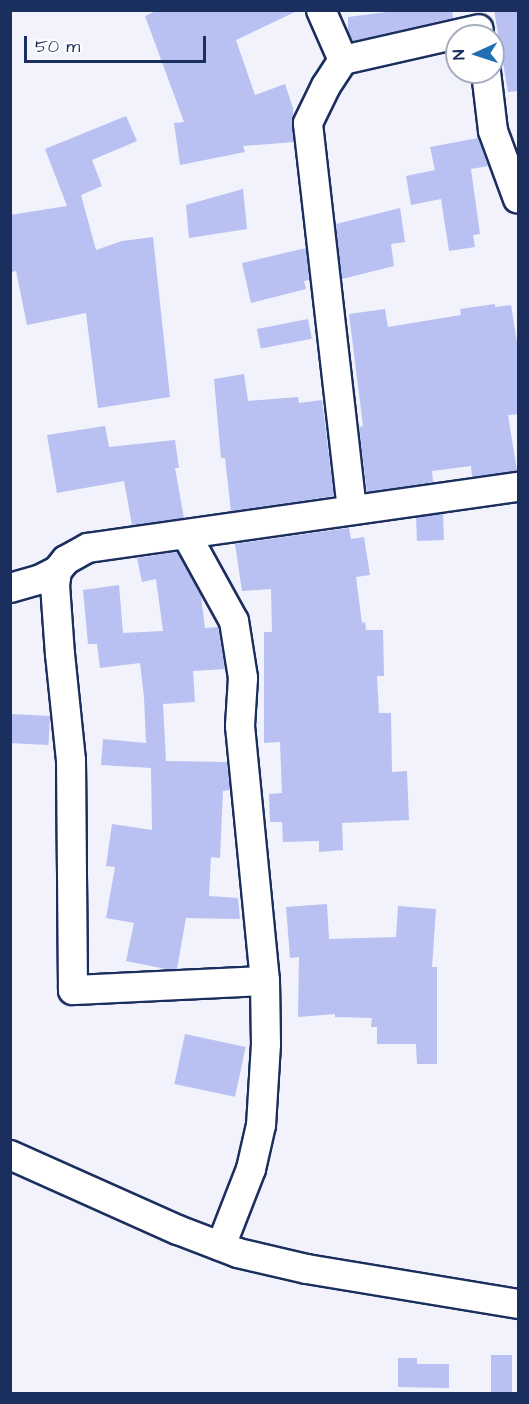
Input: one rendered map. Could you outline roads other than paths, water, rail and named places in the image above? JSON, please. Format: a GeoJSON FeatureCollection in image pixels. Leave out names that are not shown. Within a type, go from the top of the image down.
{"type":"FeatureCollection","features":[{"type":"Feature","properties":{"kind":"street"},"geometry":{"type":"LineString","coordinates":[[321,10],[343,60]]}},
{"type":"Feature","properties":{"kind":"street"},"geometry":{"type":"LineString","coordinates":[[352,510],[308,123],[326,86],[343,60],[445,34]]}},
{"type":"Feature","properties":{"kind":"street"},"geometry":{"type":"LineString","coordinates":[[487,84],[493,131],[519,199]]}},
{"type":"Feature","properties":{"kind":"street"},"geometry":{"type":"LineString","coordinates":[[10,588],[24,586],[57,571],[66,560],[88,548],[187,536],[519,487]]}},
{"type":"Feature","properties":{"kind":"street"},"geometry":{"type":"LineString","coordinates":[[187,536],[234,621],[243,678],[240,726],[265,981],[266,1044],[261,1125],[251,1169],[221,1246]]}},
{"type":"Feature","properties":{"kind":"street"},"geometry":{"type":"LineString","coordinates":[[57,571],[55,585],[60,654],[71,760],[73,990],[265,981]]}},
{"type":"Feature","properties":{"kind":"street"},"geometry":{"type":"LineString","coordinates":[[10,1155],[178,1230],[238,1253],[308,1269],[519,1304]]}}]}
